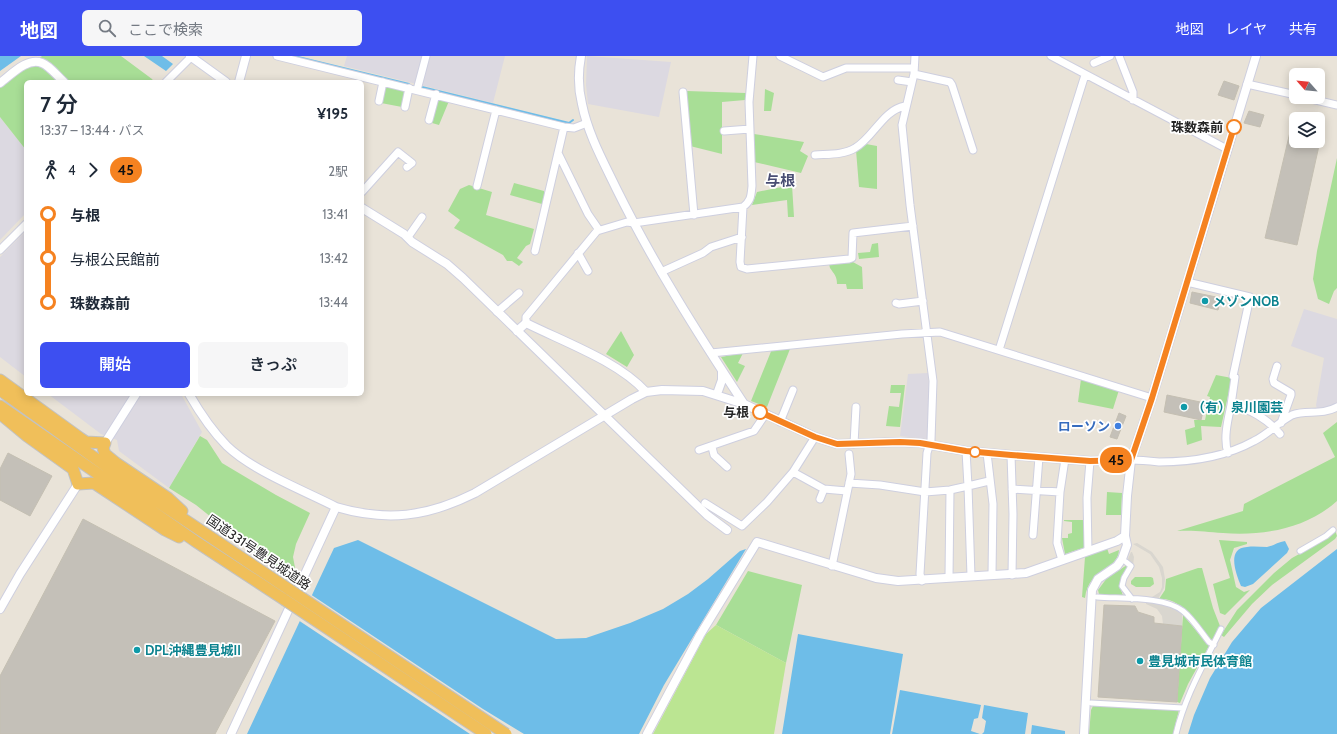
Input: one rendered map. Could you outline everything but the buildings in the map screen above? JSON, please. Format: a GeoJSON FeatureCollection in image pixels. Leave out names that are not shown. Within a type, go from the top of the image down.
{"type":"FeatureCollection","features":[{"type":"Feature","properties":{"kind":"highway"},"geometry":{"type":"LineString","coordinates":[[0,380],[86,442],[105,442],[103,448],[106,454],[116,463],[168,498],[204,532]]}},
{"type":"Feature","properties":{"kind":"highway","name":"国道331号豊見城道路"},"geometry":{"type":"LineString","coordinates":[[0,390],[134,486],[204,532],[287,595],[486,734]]}},
{"type":"Feature","properties":{"kind":"highway","name":"国道331号豊見城道路"},"geometry":{"type":"LineString","coordinates":[[0,406],[195,541],[287,595],[506,734]]}},
{"type":"Feature","properties":{"kind":"highway"},"geometry":{"type":"LineString","coordinates":[[0,413],[27,436],[74,469],[78,484],[94,483],[165,530],[178,537],[195,541]]}},
{"type":"Feature","properties":{"kind":"street"},"geometry":{"type":"LineString","coordinates":[[168,80],[190,56],[223,80]]}},
{"type":"Feature","properties":{"kind":"street"},"geometry":{"type":"LineString","coordinates":[[240,80],[246,56]]}},
{"type":"Feature","properties":{"kind":"street"},"geometry":{"type":"LineString","coordinates":[[277,56],[356,79],[384,82],[564,127],[574,128],[587,123]]}},
{"type":"Feature","properties":{"kind":"street"},"geometry":{"type":"LineString","coordinates":[[417,90],[426,56]]}},
{"type":"Feature","properties":{"kind":"street"},"geometry":{"type":"LineString","coordinates":[[581,56],[579,88],[587,123],[597,148],[634,223],[661,272],[744,404]]}},
{"type":"Feature","properties":{"kind":"street"},"geometry":{"type":"LineString","coordinates":[[517,331],[526,323],[526,317],[578,253],[599,230],[627,222],[634,223],[743,207],[751,199],[748,102],[753,56]]}},
{"type":"Feature","properties":{"kind":"street"},"geometry":{"type":"LineString","coordinates":[[780,56],[823,77],[846,68],[914,71],[950,82],[962,111],[973,150]]}},
{"type":"Feature","properties":{"kind":"street"},"geometry":{"type":"LineString","coordinates":[[915,56],[912,82],[905,106],[902,125],[913,226],[931,360],[933,402],[930,446],[927,452],[920,574],[922,581]]}},
{"type":"Feature","properties":{"kind":"street"},"geometry":{"type":"LineString","coordinates":[[1051,56],[1227,149]]}},
{"type":"Feature","properties":{"kind":"street"},"geometry":{"type":"LineString","coordinates":[[1094,63],[1110,56]]}},
{"type":"Feature","properties":{"kind":"street"},"geometry":{"type":"LineString","coordinates":[[1119,56],[1133,92],[1133,100]]}},
{"type":"Feature","properties":{"kind":"street"},"geometry":{"type":"LineString","coordinates":[[1084,734],[1092,590],[1098,579],[1117,566],[1122,560],[1128,545],[1125,536],[1131,460],[1152,398],[1256,56]]}},
{"type":"Feature","properties":{"kind":"street"},"geometry":{"type":"LineString","coordinates":[[0,83],[25,65],[36,62],[46,65],[62,80]]}},
{"type":"Feature","properties":{"kind":"street"},"geometry":{"type":"LineString","coordinates":[[999,350],[1085,75]]}},
{"type":"Feature","properties":{"kind":"street"},"geometry":{"type":"LineString","coordinates":[[898,80],[912,82]]}},
{"type":"Feature","properties":{"kind":"street"},"geometry":{"type":"LineString","coordinates":[[378,101],[384,82]]}},
{"type":"Feature","properties":{"kind":"street"},"geometry":{"type":"LineString","coordinates":[[1247,84],[1289,93]]}},
{"type":"Feature","properties":{"kind":"street"},"geometry":{"type":"LineString","coordinates":[[405,107],[409,88]]}},
{"type":"Feature","properties":{"kind":"street"},"geometry":{"type":"LineString","coordinates":[[683,92],[694,215]]}},
{"type":"Feature","properties":{"kind":"street"},"geometry":{"type":"LineString","coordinates":[[429,120],[436,94]]}},
{"type":"Feature","properties":{"kind":"street"},"geometry":{"type":"LineString","coordinates":[[1325,102],[1337,105]]}},
{"type":"Feature","properties":{"kind":"street"},"geometry":{"type":"LineString","coordinates":[[815,155],[847,152],[856,148],[888,116],[905,106]]}},
{"type":"Feature","properties":{"kind":"street"},"geometry":{"type":"LineString","coordinates":[[477,186],[496,110]]}},
{"type":"Feature","properties":{"kind":"street"},"geometry":{"type":"LineString","coordinates":[[535,251],[564,127]]}},
{"type":"Feature","properties":{"kind":"street"},"geometry":{"type":"LineString","coordinates":[[724,131],[750,129]]}},
{"type":"Feature","properties":{"kind":"street"},"geometry":{"type":"LineString","coordinates":[[364,190],[398,152],[412,163],[407,168]]}},
{"type":"Feature","properties":{"kind":"street"},"geometry":{"type":"LineString","coordinates":[[558,153],[588,214],[599,230]]}},
{"type":"Feature","properties":{"kind":"street"},"geometry":{"type":"LineString","coordinates":[[743,207],[740,262],[741,267],[747,269],[849,259],[852,258],[853,234],[913,226]]}},
{"type":"Feature","properties":{"kind":"street"},"geometry":{"type":"LineString","coordinates":[[364,209],[447,264],[707,515],[727,530]]}},
{"type":"Feature","properties":{"kind":"street"},"geometry":{"type":"LineString","coordinates":[[408,237],[422,217]]}},
{"type":"Feature","properties":{"kind":"street"},"geometry":{"type":"LineString","coordinates":[[0,250],[24,226]]}},
{"type":"Feature","properties":{"kind":"street"},"geometry":{"type":"LineString","coordinates":[[661,272],[703,253],[710,246],[742,237]]}},
{"type":"Feature","properties":{"kind":"street"},"geometry":{"type":"LineString","coordinates":[[578,253],[588,271]]}},
{"type":"Feature","properties":{"kind":"street"},"geometry":{"type":"LineString","coordinates":[[1187,282],[1250,296],[1233,376],[1235,377],[1227,428],[1226,449],[1228,453]]}},
{"type":"Feature","properties":{"kind":"street"},"geometry":{"type":"LineString","coordinates":[[497,312],[519,293]]}},
{"type":"Feature","properties":{"kind":"street"},"geometry":{"type":"LineString","coordinates":[[896,303],[899,304],[923,301]]}},
{"type":"Feature","properties":{"kind":"street"},"geometry":{"type":"LineString","coordinates":[[526,323],[612,366],[634,380],[646,392]]}},
{"type":"Feature","properties":{"kind":"street"},"geometry":{"type":"LineString","coordinates":[[711,353],[940,332],[1152,398]]}},
{"type":"Feature","properties":{"kind":"street"},"geometry":{"type":"LineString","coordinates":[[1277,366],[1273,379],[1274,384],[1291,393],[1279,428]]}},
{"type":"Feature","properties":{"kind":"street"},"geometry":{"type":"LineString","coordinates":[[717,394],[722,380],[722,370]]}},
{"type":"Feature","properties":{"kind":"street"},"geometry":{"type":"LineString","coordinates":[[191,396],[214,431],[228,447],[239,456],[336,507],[350,511],[382,516],[410,515],[436,510],[475,492],[632,398],[646,392],[662,390],[704,391],[717,394],[744,404],[815,437],[837,444],[900,442],[966,451],[1090,461],[1179,461],[1228,453],[1279,428],[1296,414],[1321,413],[1337,407]]}},
{"type":"Feature","properties":{"kind":"street"},"geometry":{"type":"LineString","coordinates":[[780,422],[793,390]]}},
{"type":"Feature","properties":{"kind":"street"},"geometry":{"type":"LineString","coordinates":[[105,442],[135,396]]}},
{"type":"Feature","properties":{"kind":"street"},"geometry":{"type":"LineString","coordinates":[[1231,405],[1247,409],[1279,428]]}},
{"type":"Feature","properties":{"kind":"street"},"geometry":{"type":"LineString","coordinates":[[854,444],[856,407]]}},
{"type":"Feature","properties":{"kind":"street"},"geometry":{"type":"LineString","coordinates":[[699,450],[754,431],[765,415]]}},
{"type":"Feature","properties":{"kind":"street"},"geometry":{"type":"LineString","coordinates":[[706,503],[742,526],[767,502],[793,472],[815,437]]}},
{"type":"Feature","properties":{"kind":"street"},"geometry":{"type":"LineString","coordinates":[[712,446],[714,455],[727,467]]}},
{"type":"Feature","properties":{"kind":"street"},"geometry":{"type":"LineString","coordinates":[[966,451],[971,576]]}},
{"type":"Feature","properties":{"kind":"street"},"geometry":{"type":"LineString","coordinates":[[987,453],[989,481],[993,504],[992,575]]}},
{"type":"Feature","properties":{"kind":"street"},"geometry":{"type":"LineString","coordinates":[[832,566],[851,474],[849,454]]}},
{"type":"Feature","properties":{"kind":"street"},"geometry":{"type":"LineString","coordinates":[[1011,455],[1012,575]]}},
{"type":"Feature","properties":{"kind":"street"},"geometry":{"type":"LineString","coordinates":[[1033,535],[1039,457]]}},
{"type":"Feature","properties":{"kind":"street"},"geometry":{"type":"LineString","coordinates":[[1062,560],[1057,544],[1060,492],[1065,459]]}},
{"type":"Feature","properties":{"kind":"street"},"geometry":{"type":"LineString","coordinates":[[1088,551],[1086,498],[1090,461]]}},
{"type":"Feature","properties":{"kind":"street"},"geometry":{"type":"LineString","coordinates":[[793,472],[824,489],[847,491]]}},
{"type":"Feature","properties":{"kind":"street"},"geometry":{"type":"LineString","coordinates":[[849,483],[880,485],[925,492],[950,490],[989,481]]}},
{"type":"Feature","properties":{"kind":"street"},"geometry":{"type":"LineString","coordinates":[[0,608],[78,484]]}},
{"type":"Feature","properties":{"kind":"street"},"geometry":{"type":"LineString","coordinates":[[820,499],[824,489]]}},
{"type":"Feature","properties":{"kind":"street"},"geometry":{"type":"LineString","coordinates":[[1012,489],[1060,492]]}},
{"type":"Feature","properties":{"kind":"street"},"geometry":{"type":"LineString","coordinates":[[949,577],[950,490]]}},
{"type":"Feature","properties":{"kind":"street"},"geometry":{"type":"LineString","coordinates":[[230,734],[336,507]]}},
{"type":"Feature","properties":{"kind":"street"},"geometry":{"type":"LineString","coordinates":[[1300,550],[1326,536],[1333,530]]}},
{"type":"Feature","properties":{"kind":"street"},"geometry":{"type":"LineString","coordinates":[[647,734],[700,635],[757,542],[832,566],[887,580],[922,581],[949,577],[1012,575],[1026,573],[1125,536]]}},
{"type":"Feature","properties":{"kind":"street"},"geometry":{"type":"LineString","coordinates":[[1126,562],[1131,566],[1124,578],[1122,586],[1132,599]]}},
{"type":"Feature","properties":{"kind":"street"},"geometry":{"type":"LineString","coordinates":[[1097,598],[1164,602],[1180,609],[1192,620],[1209,642],[1214,645]]}},
{"type":"Feature","properties":{"kind":"street"},"geometry":{"type":"LineString","coordinates":[[1176,734],[1183,708],[1194,682],[1222,629]]}},
{"type":"Feature","properties":{"kind":"street"},"geometry":{"type":"LineString","coordinates":[[1091,703],[1183,708]]}},
{"type":"Feature","properties":{"kind":"shaded area"},"geometry":{"type":"Polygon","coordinates":[[[347,56],[505,56],[493,103],[344,66],[347,56]]]}},
{"type":"Feature","properties":{"kind":"shaded area"},"geometry":{"type":"Polygon","coordinates":[[[587,56],[671,62],[659,117],[588,104],[586,85],[587,56]]]}},
{"type":"Feature","properties":{"kind":"shaded area"},"geometry":{"type":"Polygon","coordinates":[[[0,117],[24,147],[24,215],[0,240],[0,117]]]}},
{"type":"Feature","properties":{"kind":"shaded area"},"geometry":{"type":"Polygon","coordinates":[[[24,233],[24,375],[0,357],[0,257],[24,233]]]}},
{"type":"Feature","properties":{"kind":"shaded area"},"geometry":{"type":"Polygon","coordinates":[[[1304,309],[1337,319],[1337,404],[1324,409],[1317,409],[1316,405],[1324,358],[1291,346],[1304,309]]]}},
{"type":"Feature","properties":{"kind":"shaded area"},"geometry":{"type":"Polygon","coordinates":[[[928,373],[930,403],[928,439],[900,436],[908,374],[928,373]]]}},
{"type":"Feature","properties":{"kind":"shaded area"},"geometry":{"type":"Polygon","coordinates":[[[51,396],[182,396],[202,432],[169,488],[119,451],[117,440],[101,434],[51,396]]]}},
{"type":"Feature","properties":{"kind":"shaded area"},"geometry":{"type":"Polygon","coordinates":[[[1137,543],[1152,552],[1163,567],[1165,579],[1164,588],[1158,599],[1182,612],[1182,626],[1163,624],[1162,616],[1157,609],[1146,604],[1146,601],[1097,599],[1099,594],[1101,596],[1125,597],[1121,591],[1120,583],[1122,575],[1129,567],[1127,565],[1125,566],[1131,552],[1134,557],[1133,566],[1128,572],[1123,585],[1132,597],[1152,597],[1160,592],[1162,587],[1162,578],[1159,567],[1150,554],[1133,544],[1137,543]]]}},
{"type":"Feature","properties":{"kind":"green space"},"geometry":{"type":"Polygon","coordinates":[[[42,56],[121,56],[153,80],[24,80],[24,147],[0,117],[0,88],[42,56]]]}},
{"type":"Feature","properties":{"kind":"green space"},"geometry":{"type":"Polygon","coordinates":[[[385,87],[406,91],[402,107],[381,103],[385,87]]]}},
{"type":"Feature","properties":{"kind":"green space"},"geometry":{"type":"Polygon","coordinates":[[[765,89],[774,93],[771,111],[764,111],[765,89]]]}},
{"type":"Feature","properties":{"kind":"green space"},"geometry":{"type":"Polygon","coordinates":[[[687,91],[746,93],[745,100],[722,102],[722,154],[690,146],[686,107],[687,91]]]}},
{"type":"Feature","properties":{"kind":"green space"},"geometry":{"type":"Polygon","coordinates":[[[438,99],[449,101],[439,125],[432,123],[438,99]]]}},
{"type":"Feature","properties":{"kind":"green space"},"geometry":{"type":"Polygon","coordinates":[[[754,134],[804,142],[800,151],[808,156],[801,173],[754,162],[754,134]]]}},
{"type":"Feature","properties":{"kind":"green space"},"geometry":{"type":"Polygon","coordinates":[[[866,144],[877,146],[877,189],[859,187],[856,150],[866,144]]]}},
{"type":"Feature","properties":{"kind":"green space"},"geometry":{"type":"Polygon","coordinates":[[[1337,158],[1337,288],[1334,291],[1329,304],[1318,299],[1313,279],[1317,251],[1337,158]]]}},
{"type":"Feature","properties":{"kind":"green space"},"geometry":{"type":"Polygon","coordinates":[[[514,183],[544,191],[542,204],[510,195],[514,183]]]}},
{"type":"Feature","properties":{"kind":"green space"},"geometry":{"type":"Polygon","coordinates":[[[469,185],[492,192],[486,215],[534,229],[530,244],[526,246],[517,258],[523,262],[519,266],[512,261],[507,261],[503,255],[454,228],[460,220],[448,211],[460,189],[469,185]]]}},
{"type":"Feature","properties":{"kind":"green space"},"geometry":{"type":"Polygon","coordinates":[[[792,185],[794,217],[788,217],[787,200],[752,205],[757,192],[792,185]]]}},
{"type":"Feature","properties":{"kind":"green space"},"geometry":{"type":"Polygon","coordinates":[[[878,243],[879,257],[859,259],[858,253],[870,252],[872,244],[878,243]]]}},
{"type":"Feature","properties":{"kind":"green space"},"geometry":{"type":"Polygon","coordinates":[[[851,261],[862,267],[863,289],[847,289],[846,284],[837,284],[836,277],[829,264],[851,261]]]}},
{"type":"Feature","properties":{"kind":"green space"},"geometry":{"type":"Polygon","coordinates":[[[621,331],[634,355],[627,367],[606,354],[621,331]]]}},
{"type":"Feature","properties":{"kind":"green space"},"geometry":{"type":"Polygon","coordinates":[[[772,349],[790,349],[767,407],[751,401],[772,349]]]}},
{"type":"Feature","properties":{"kind":"green space"},"geometry":{"type":"Polygon","coordinates":[[[743,353],[738,363],[745,366],[737,382],[721,357],[743,353]]]}},
{"type":"Feature","properties":{"kind":"green space"},"geometry":{"type":"Polygon","coordinates":[[[1216,375],[1232,378],[1221,427],[1201,426],[1202,440],[1187,445],[1185,430],[1195,427],[1194,420],[1205,420],[1210,397],[1207,396],[1216,375]]]}},
{"type":"Feature","properties":{"kind":"green space"},"geometry":{"type":"Polygon","coordinates":[[[1081,379],[1119,390],[1113,409],[1078,402],[1081,379]]]}},
{"type":"Feature","properties":{"kind":"green space"},"geometry":{"type":"Polygon","coordinates":[[[891,385],[905,385],[900,427],[886,426],[889,406],[899,407],[901,393],[890,393],[891,385]]]}},
{"type":"Feature","properties":{"kind":"green space"},"geometry":{"type":"Polygon","coordinates":[[[1337,422],[1337,501],[1325,511],[1298,524],[1268,532],[1238,534],[1177,531],[1243,511],[1244,504],[1335,457],[1323,433],[1337,422]]]}},
{"type":"Feature","properties":{"kind":"green space"},"geometry":{"type":"Polygon","coordinates":[[[200,436],[207,440],[222,463],[310,513],[296,544],[293,557],[297,578],[292,582],[196,505],[169,488],[200,436]]]}},
{"type":"Feature","properties":{"kind":"green space"},"geometry":{"type":"Polygon","coordinates":[[[1107,492],[1122,493],[1121,515],[1106,515],[1107,492]]]}},
{"type":"Feature","properties":{"kind":"green space"},"geometry":{"type":"Polygon","coordinates":[[[1064,520],[1085,520],[1086,547],[1065,554],[1062,538],[1068,538],[1068,534],[1072,533],[1072,522],[1064,520]]]}},
{"type":"Feature","properties":{"kind":"green space"},"geometry":{"type":"Polygon","coordinates":[[[1335,530],[1337,536],[1335,539],[1272,585],[1252,604],[1224,637],[1221,635],[1237,610],[1274,573],[1292,558],[1328,538],[1335,530]]]}},
{"type":"Feature","properties":{"kind":"green space"},"geometry":{"type":"Polygon","coordinates":[[[1219,540],[1247,542],[1247,544],[1234,548],[1230,560],[1236,587],[1244,592],[1250,590],[1225,615],[1220,613],[1213,584],[1230,578],[1219,540]]]}},
{"type":"Feature","properties":{"kind":"green space"},"geometry":{"type":"Polygon","coordinates":[[[1107,548],[1109,554],[1119,550],[1117,557],[1114,562],[1092,580],[1085,598],[1082,597],[1085,557],[1107,548]]]}},
{"type":"Feature","properties":{"kind":"green space"},"geometry":{"type":"Polygon","coordinates":[[[1127,565],[1129,567],[1122,594],[1125,596],[1101,596],[1098,590],[1107,578],[1127,565]]]}},
{"type":"Feature","properties":{"kind":"green space"},"geometry":{"type":"Polygon","coordinates":[[[1202,568],[1213,608],[1220,626],[1214,638],[1211,640],[1176,603],[1159,599],[1165,590],[1166,579],[1202,568]]]}},
{"type":"Feature","properties":{"kind":"green space"},"geometry":{"type":"Polygon","coordinates":[[[748,571],[802,585],[786,663],[716,625],[748,571]]]}},
{"type":"Feature","properties":{"kind":"green space"},"geometry":{"type":"Polygon","coordinates":[[[1135,577],[1151,577],[1153,578],[1154,584],[1150,587],[1136,587],[1131,584],[1131,581],[1135,577]]]}},
{"type":"Feature","properties":{"kind":"green space"},"geometry":{"type":"Polygon","coordinates":[[[1183,615],[1209,646],[1188,684],[1180,703],[1177,702],[1183,615]]]}},
{"type":"Feature","properties":{"kind":"green space"},"geometry":{"type":"Polygon","coordinates":[[[716,625],[786,663],[774,734],[653,734],[706,634],[716,625]]]}},
{"type":"Feature","properties":{"kind":"green space"},"geometry":{"type":"Polygon","coordinates":[[[1093,706],[1179,710],[1173,734],[1089,734],[1091,710],[1093,706]]]}},
{"type":"Feature","properties":{"kind":"water"},"geometry":{"type":"Polygon","coordinates":[[[0,56],[21,56],[0,71],[0,56]]]}},
{"type":"Feature","properties":{"kind":"water"},"geometry":{"type":"Polygon","coordinates":[[[144,56],[162,56],[173,64],[166,71],[144,56]]]}},
{"type":"Feature","properties":{"kind":"water"},"geometry":{"type":"Polygon","coordinates":[[[358,540],[556,639],[586,638],[630,623],[663,609],[688,594],[740,551],[746,549],[664,685],[639,734],[247,734],[334,548],[358,540]]]}},
{"type":"Feature","properties":{"kind":"water"},"geometry":{"type":"Polygon","coordinates":[[[1285,541],[1289,549],[1287,553],[1253,584],[1245,587],[1241,586],[1235,569],[1234,562],[1236,552],[1241,548],[1267,547],[1285,541]]]}},
{"type":"Feature","properties":{"kind":"water"},"geometry":{"type":"Polygon","coordinates":[[[1337,549],[1337,734],[1188,734],[1194,715],[1210,678],[1232,642],[1261,608],[1337,549]]]}},
{"type":"Feature","properties":{"kind":"water"},"geometry":{"type":"Polygon","coordinates":[[[798,634],[903,654],[890,734],[782,734],[798,634]]]}},
{"type":"Feature","properties":{"kind":"water"},"geometry":{"type":"Polygon","coordinates":[[[900,690],[981,705],[978,718],[974,719],[971,731],[980,734],[892,734],[900,690]]]}},
{"type":"Feature","properties":{"kind":"water"},"geometry":{"type":"Polygon","coordinates":[[[984,705],[1028,713],[1025,734],[982,734],[984,732],[986,721],[982,718],[984,705]]]}},
{"type":"Feature","properties":{"kind":"water"},"geometry":{"type":"Polygon","coordinates":[[[1032,725],[1065,731],[1065,734],[1031,734],[1032,725]]]}},
{"type":"Feature","properties":{"kind":"pier"},"geometry":{"type":"Polygon","coordinates":[[[310,594],[483,709],[524,734],[470,734],[298,620],[310,594]]]}},
{"type":"Feature","properties":{"kind":"waterway"},"geometry":{"type":"LineString","coordinates":[[294,56],[409,84]]}},
{"type":"Feature","properties":{"kind":"waterway"},"geometry":{"type":"LineString","coordinates":[[422,87],[569,123],[573,120]]}},
{"type":"Feature","properties":{"kind":"bus line","name":"45"},"geometry":{"type":"LineString","coordinates":[[760,412],[815,437],[837,444],[876,442],[920,443],[946,449],[1096,462],[1131,460],[1152,398],[1234,127]]}},
{"type":"Feature","properties":{"kind":"place","name":"珠数森前"},"geometry":{"type":"Point","coordinates":[1234,127]}},
{"type":"Feature","properties":{"kind":"place","name":"メゾンNOB"},"geometry":{"type":"Point","coordinates":[1205,301]}},
{"type":"Feature","properties":{"kind":"place","name":"（有）泉川園芸"},"geometry":{"type":"Point","coordinates":[1184,407]}},
{"type":"Feature","properties":{"kind":"place","name":"与根"},"geometry":{"type":"Point","coordinates":[760,412]}},
{"type":"Feature","properties":{"kind":"place","name":"ローソン"},"geometry":{"type":"Point","coordinates":[1118,426]}},
{"type":"Feature","properties":{"kind":"place","name":"DPL沖縄豊見城II"},"geometry":{"type":"Point","coordinates":[137,650]}},
{"type":"Feature","properties":{"kind":"place","name":"豊見城市民体育館"},"geometry":{"type":"Point","coordinates":[1140,661]}},
{"type":"Feature","properties":{"kind":"district","name":"与根"},"geometry":{"type":"Point","coordinates":[780,181]}}]}
